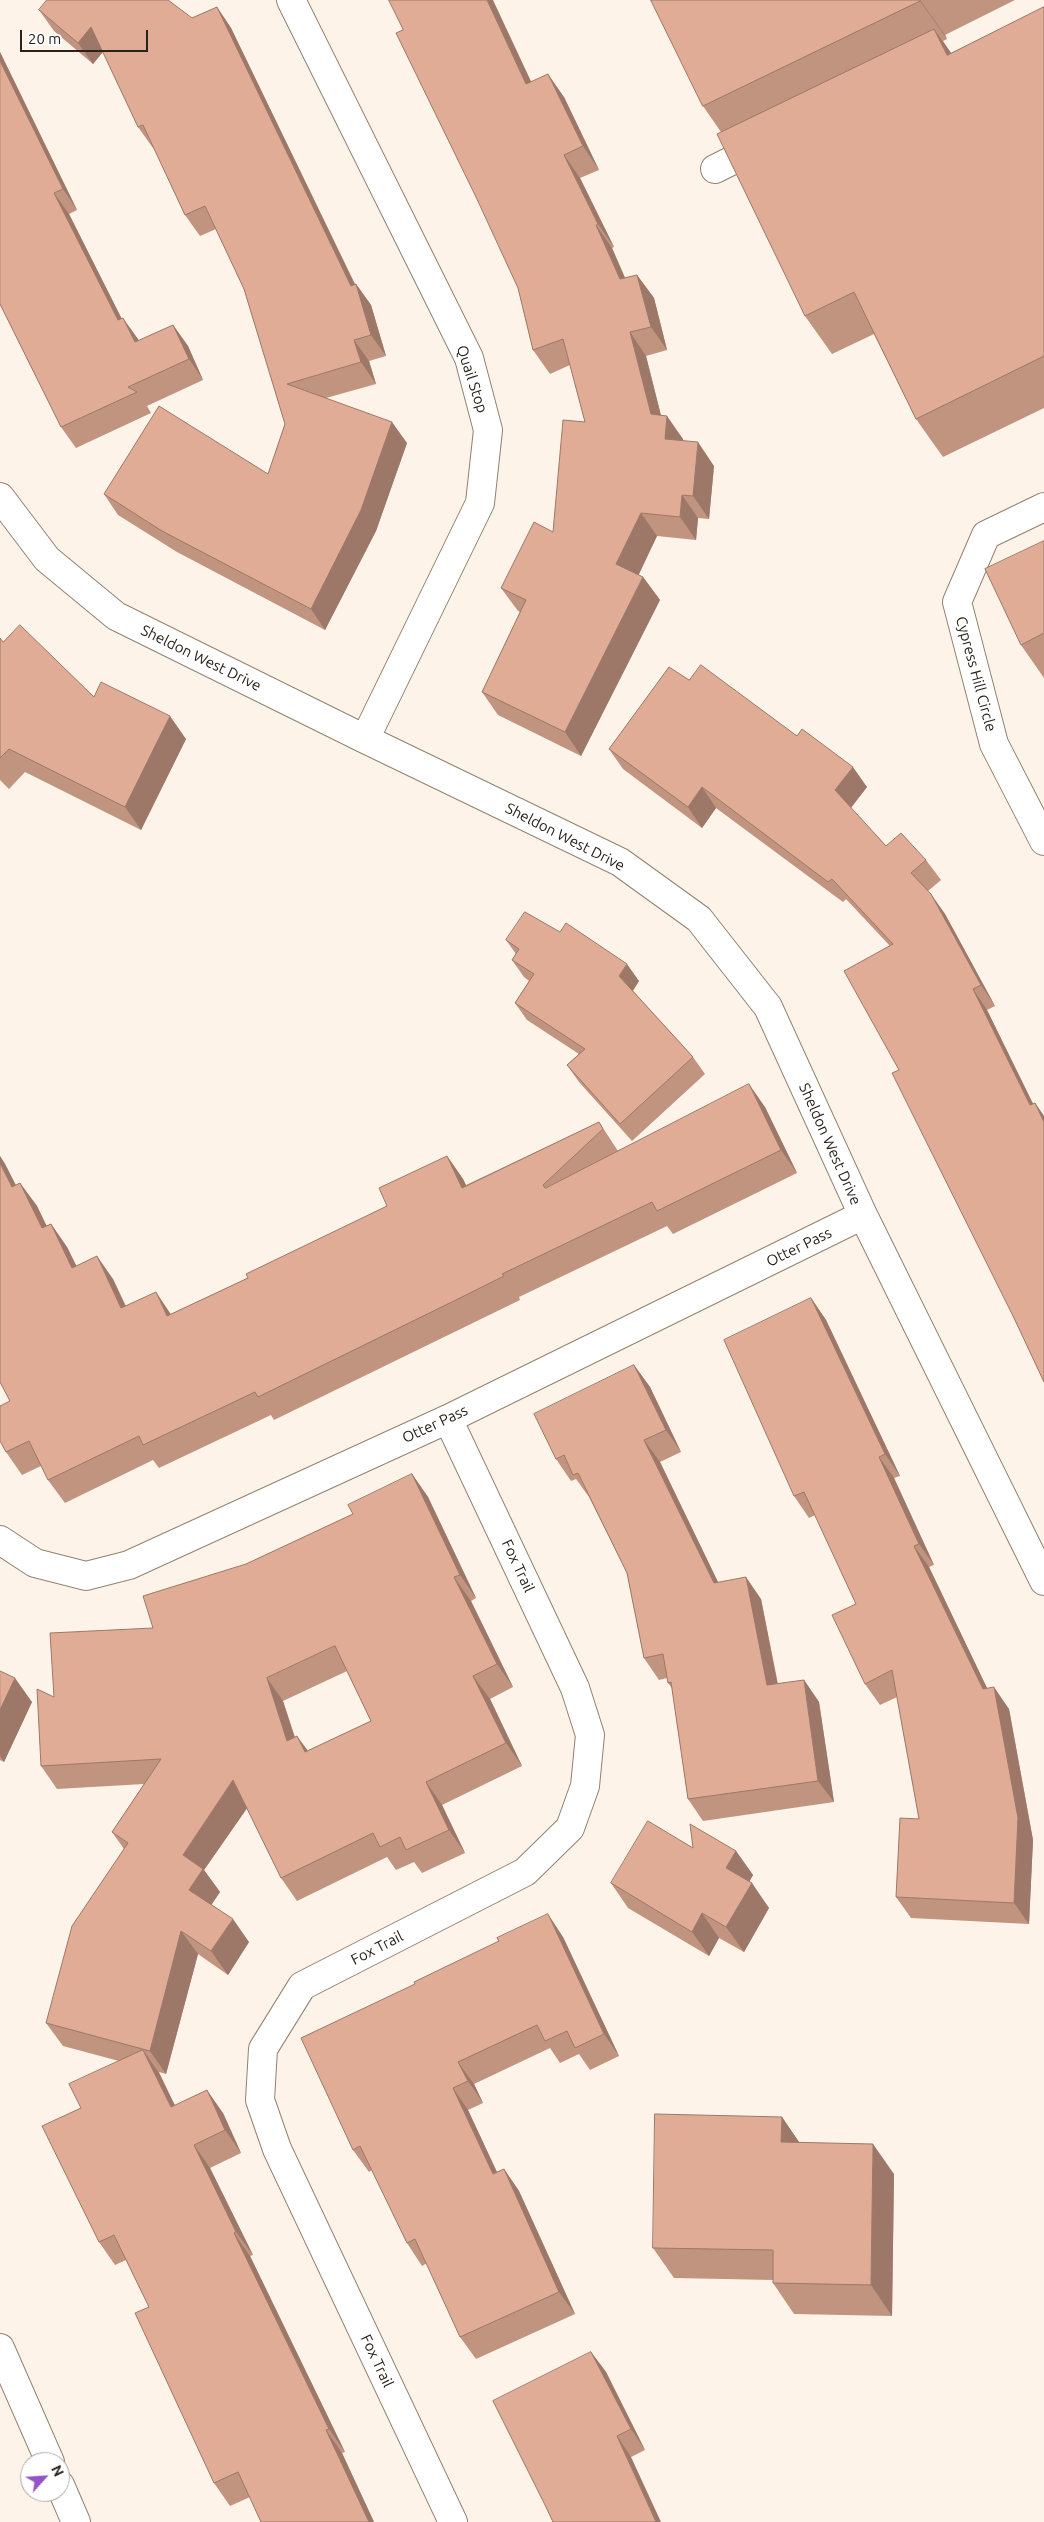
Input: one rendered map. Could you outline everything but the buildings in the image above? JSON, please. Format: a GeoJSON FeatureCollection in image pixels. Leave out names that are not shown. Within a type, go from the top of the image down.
{"type":"FeatureCollection","features":[{"type":"Feature","properties":{"kind":"street","name":"Quail Stop"},"geometry":{"type":"LineString","coordinates":[[291,0],[469,358],[488,430],[480,503],[365,739]]}},
{"type":"Feature","properties":{"kind":"street"},"geometry":{"type":"LineString","coordinates":[[715,169],[786,134]]}},
{"type":"Feature","properties":{"kind":"street","name":"Sheldon West Drive"},"geometry":{"type":"LineString","coordinates":[[0,497],[47,559],[116,616],[620,862],[699,919],[768,1007],[863,1215],[1044,1581]]}},
{"type":"Feature","properties":{"kind":"street","name":"Cypress Hill Circle"},"geometry":{"type":"LineString","coordinates":[[1044,507],[986,535],[957,602],[994,744],[1044,841]]}},
{"type":"Feature","properties":{"kind":"street","name":"Otter Pass"},"geometry":{"type":"LineString","coordinates":[[0,1540],[34,1563],[86,1576],[128,1565],[448,1419],[863,1215]]}},
{"type":"Feature","properties":{"kind":"street","name":"Fox Trail"},"geometry":{"type":"LineString","coordinates":[[448,1419],[575,1688],[590,1735],[585,1786],[570,1828],[526,1872],[302,1986],[263,2049],[260,2100],[277,2150],[453,2522]]}},
{"type":"Feature","properties":{"kind":"street"},"geometry":{"type":"LineString","coordinates":[[0,2348],[46,2452]]}},
{"type":"Feature","properties":{"kind":"street"},"geometry":{"type":"LineString","coordinates":[[67,2502],[76,2522]]}}]}
